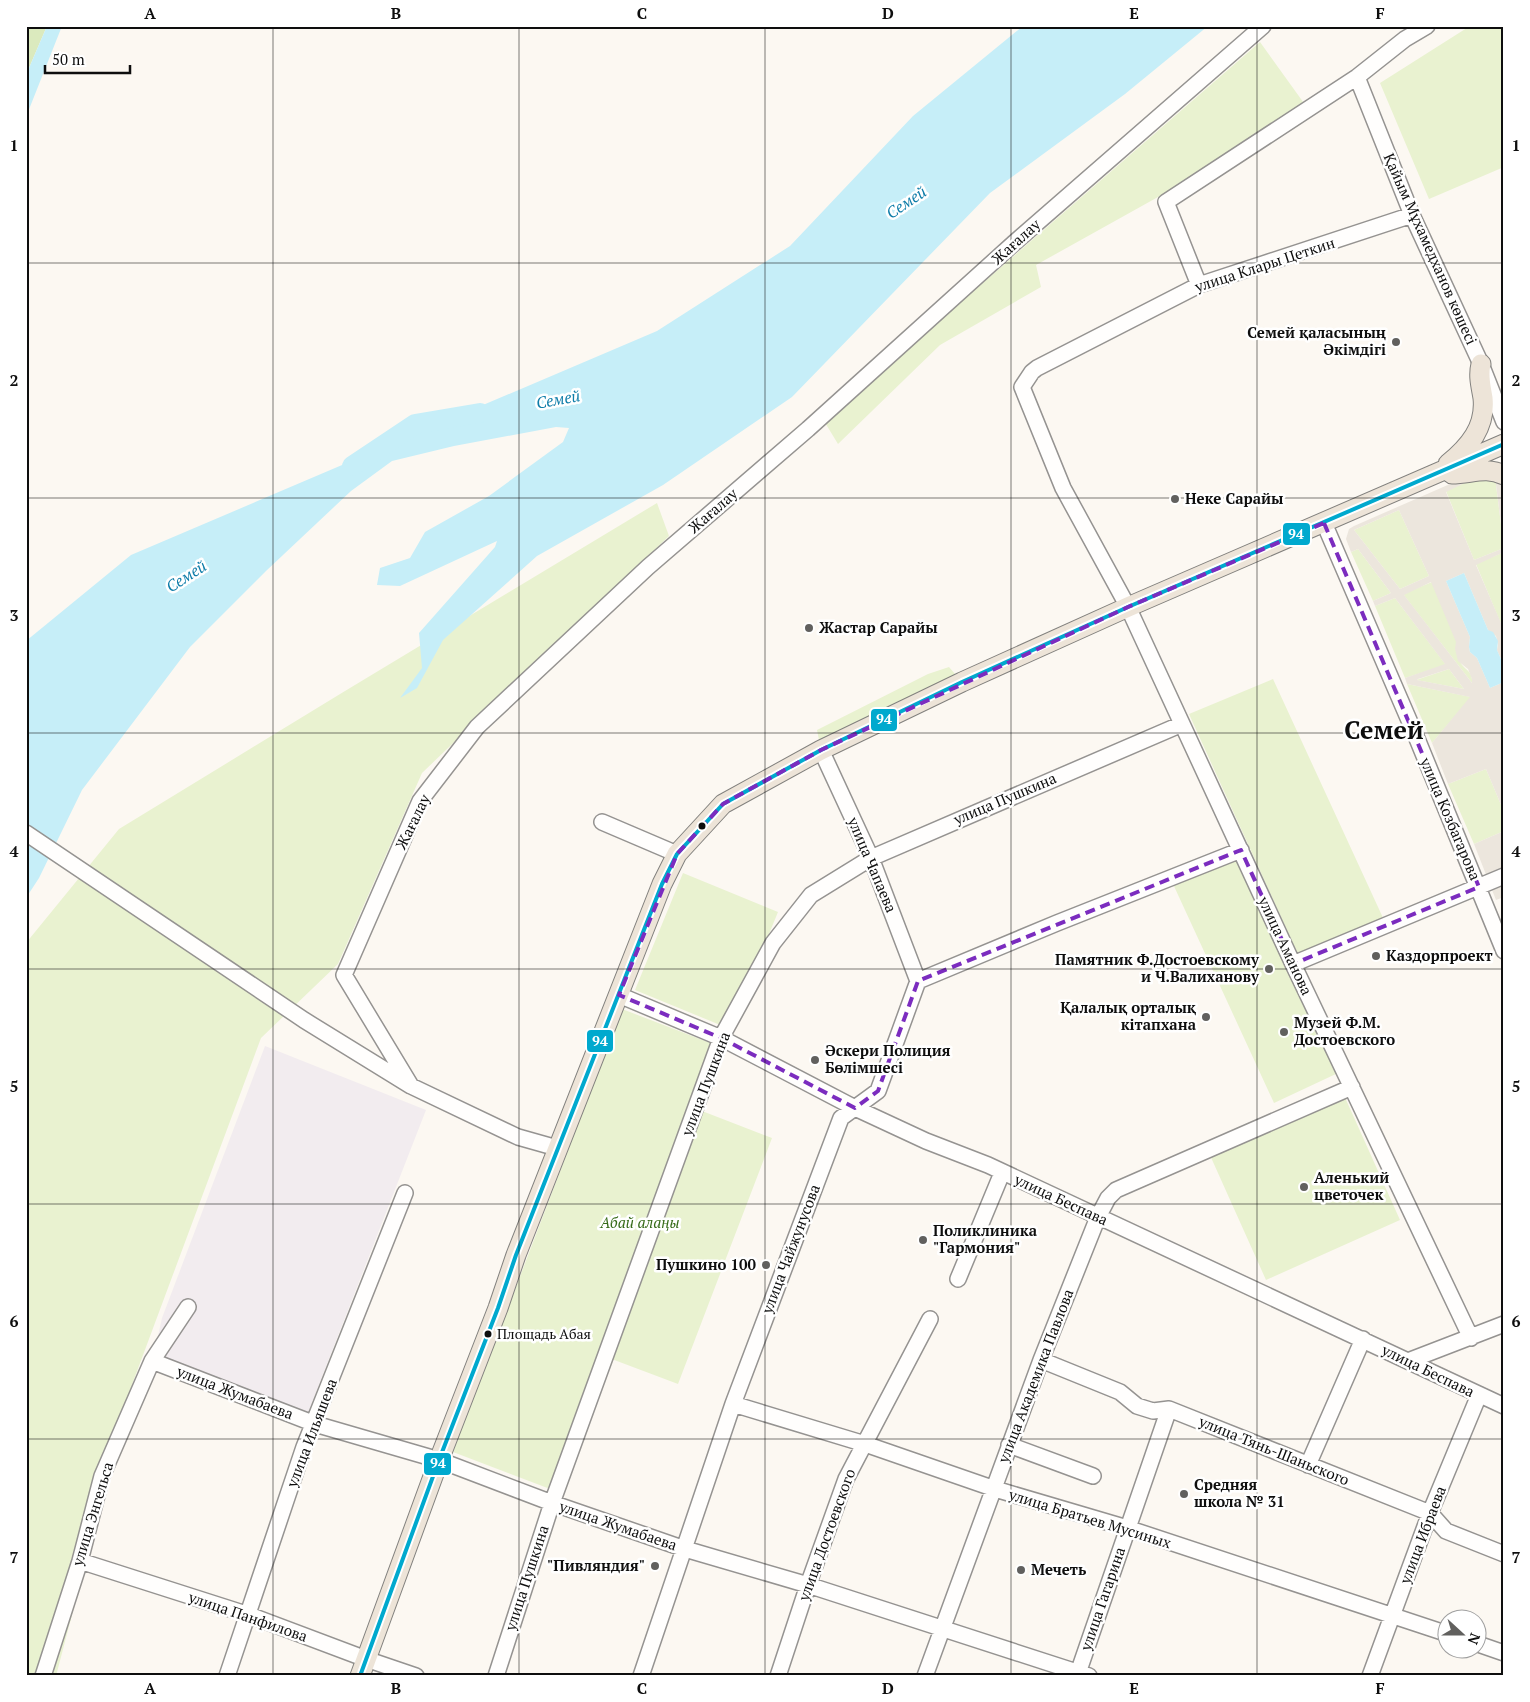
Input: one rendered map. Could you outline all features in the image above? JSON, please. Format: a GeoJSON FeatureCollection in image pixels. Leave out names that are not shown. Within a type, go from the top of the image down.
{"type":"FeatureCollection","features":[{"type":"Feature","properties":{"kind":"main road"},"geometry":{"type":"LineString","coordinates":[[1436,474],[1471,442],[1480,424],[1483,401],[1479,372],[1481,364]]}},
{"type":"Feature","properties":{"kind":"main road"},"geometry":{"type":"LineString","coordinates":[[363,1668],[439,1460],[498,1308],[516,1255],[662,884],[677,854],[724,804],[821,750],[962,682],[1128,607],[1504,444]]}},
{"type":"Feature","properties":{"kind":"main road"},"geometry":{"type":"LineString","coordinates":[[1436,474],[1458,474],[1488,470],[1504,475]]}},
{"type":"Feature","properties":{"kind":"street","name":"Жағалау"},"geometry":{"type":"LineString","coordinates":[[411,1086],[344,975],[420,800],[477,727],[648,567],[808,429],[1014,243],[1263,26]]}},
{"type":"Feature","properties":{"kind":"street"},"geometry":{"type":"LineString","coordinates":[[1199,285],[1166,202],[1357,77],[1405,39],[1427,26]]}},
{"type":"Feature","properties":{"kind":"street","name":"Қайым Мұхамедханов көшесі"},"geometry":{"type":"LineString","coordinates":[[1357,77],[1412,215],[1481,364],[1504,422]]}},
{"type":"Feature","properties":{"kind":"street","name":"улица Клары Цеткин"},"geometry":{"type":"LineString","coordinates":[[1022,387],[1037,368],[1199,285],[1412,215]]}},
{"type":"Feature","properties":{"kind":"street","name":"улица Аманова"},"geometry":{"type":"LineString","coordinates":[[1022,387],[1063,488],[1128,607],[1293,964],[1471,1338]]}},
{"type":"Feature","properties":{"kind":"street","name":"улица Козбагарова"},"geometry":{"type":"LineString","coordinates":[[1324,523],[1504,951]]}},
{"type":"Feature","properties":{"kind":"street","name":"улица Пушкина"},"geometry":{"type":"LineString","coordinates":[[496,1676],[552,1503],[721,1038],[773,943],[811,895],[871,858],[1182,724]]}},
{"type":"Feature","properties":{"kind":"street","name":"улица Чапаева"},"geometry":{"type":"LineString","coordinates":[[821,750],[871,858],[918,981]]}},
{"type":"Feature","properties":{"kind":"street"},"geometry":{"type":"LineString","coordinates":[[602,822],[677,854]]}},
{"type":"Feature","properties":{"kind":"street"},"geometry":{"type":"LineString","coordinates":[[26,833],[304,1020],[411,1086],[518,1137],[558,1148]]}},
{"type":"Feature","properties":{"kind":"street"},"geometry":{"type":"LineString","coordinates":[[918,981],[1057,923],[1241,850]]}},
{"type":"Feature","properties":{"kind":"street"},"geometry":{"type":"LineString","coordinates":[[1293,964],[1504,876]]}},
{"type":"Feature","properties":{"kind":"street","name":"улица Чайжунусова"},"geometry":{"type":"LineString","coordinates":[[641,1676],[733,1404],[841,1118],[878,1091],[918,981]]}},
{"type":"Feature","properties":{"kind":"street","name":"улица Беспава"},"geometry":{"type":"LineString","coordinates":[[618,995],[721,1038],[855,1108],[1002,1173],[1504,1406]]}},
{"type":"Feature","properties":{"kind":"street","name":"улица Академика Павлова"},"geometry":{"type":"LineString","coordinates":[[925,1676],[941,1628],[1041,1360],[1098,1218],[1108,1198],[1116,1190],[1352,1087]]}},
{"type":"Feature","properties":{"kind":"street"},"geometry":{"type":"LineString","coordinates":[[958,1279],[1002,1173]]}},
{"type":"Feature","properties":{"kind":"street","name":"улица Ильяшева"},"geometry":{"type":"LineString","coordinates":[[227,1676],[304,1447],[315,1424],[405,1193]]}},
{"type":"Feature","properties":{"kind":"street","name":"улица Энгельса"},"geometry":{"type":"LineString","coordinates":[[43,1676],[80,1561],[102,1476],[152,1360],[188,1307]]}},
{"type":"Feature","properties":{"kind":"street","name":"улица Достоевского"},"geometry":{"type":"LineString","coordinates":[[778,1676],[846,1479],[930,1319]]}},
{"type":"Feature","properties":{"kind":"street"},"geometry":{"type":"LineString","coordinates":[[1408,1361],[1504,1324]]}},
{"type":"Feature","properties":{"kind":"street"},"geometry":{"type":"LineString","coordinates":[[1308,1465],[1362,1339]]}},
{"type":"Feature","properties":{"kind":"street","name":"улица Жумабаева"},"geometry":{"type":"LineString","coordinates":[[152,1360],[315,1424],[439,1460],[552,1503],[685,1549],[808,1585],[1082,1675]]}},
{"type":"Feature","properties":{"kind":"street","name":"улица Тянь-Шаньского"},"geometry":{"type":"LineString","coordinates":[[1041,1360],[1120,1392],[1137,1406],[1153,1410],[1169,1409],[1430,1513],[1446,1531],[1504,1554]]}},
{"type":"Feature","properties":{"kind":"street","name":"улица Ибраева"},"geometry":{"type":"LineString","coordinates":[[1370,1676],[1430,1513],[1479,1395]]}},
{"type":"Feature","properties":{"kind":"street","name":"улица Братьев Мусиных"},"geometry":{"type":"LineString","coordinates":[[733,1404],[865,1444],[994,1489],[1127,1528],[1438,1631]]}},
{"type":"Feature","properties":{"kind":"street","name":"улица Гагарина"},"geometry":{"type":"LineString","coordinates":[[1082,1675],[1127,1528],[1169,1409]]}},
{"type":"Feature","properties":{"kind":"street"},"geometry":{"type":"LineString","coordinates":[[1009,1445],[1093,1476]]}},
{"type":"Feature","properties":{"kind":"street","name":"улица Панфилова"},"geometry":{"type":"LineString","coordinates":[[80,1561],[248,1615],[363,1668],[416,1676]]}},
{"type":"Feature","properties":{"kind":"street"},"geometry":{"type":"LineString","coordinates":[[1488,1647],[1504,1653]]}},
{"type":"Feature","properties":{"kind":"highlighted area"},"geometry":{"type":"Polygon","coordinates":[[[1324,523],[1479,887],[1293,964],[1241,850],[918,981],[878,1091],[855,1108],[721,1038],[619,995],[677,854],[723,804],[821,750],[1128,607],[1324,523]]]}},
{"type":"Feature","properties":{"kind":"shaded area"},"geometry":{"type":"Polygon","coordinates":[[[1485,472],[1504,478],[1504,547],[1495,477],[1484,476],[1475,478],[1446,492],[1474,560],[1504,548],[1504,552],[1476,565],[1501,623],[1504,625],[1504,666],[1497,650],[1496,636],[1488,630],[1464,573],[1446,581],[1470,637],[1470,652],[1477,658],[1490,688],[1504,682],[1504,812],[1486,769],[1448,784],[1432,743],[1470,697],[1407,684],[1405,678],[1445,664],[1395,598],[1375,606],[1373,601],[1391,593],[1358,549],[1351,552],[1346,539],[1349,529],[1354,526],[1477,473],[1485,472]],[[1399,510],[1354,530],[1400,589],[1429,576],[1399,510]],[[1431,582],[1404,595],[1472,683],[1468,669],[1458,661],[1455,649],[1456,642],[1431,582]],[[1449,669],[1417,680],[1464,689],[1449,669]]]}},
{"type":"Feature","properties":{"kind":"shaded area"},"geometry":{"type":"Polygon","coordinates":[[[1504,831],[1504,897],[1496,900],[1474,844],[1504,831]]]}},
{"type":"Feature","properties":{"kind":"shaded area"},"geometry":{"type":"Polygon","coordinates":[[[265,1046],[426,1110],[306,1418],[153,1358],[162,1318],[265,1046]]]}},
{"type":"Feature","properties":{"kind":"green space"},"geometry":{"type":"Polygon","coordinates":[[[26,26],[47,26],[26,75],[26,26]]]}},
{"type":"Feature","properties":{"kind":"green space"},"geometry":{"type":"Polygon","coordinates":[[[1470,26],[1504,26],[1504,167],[1429,199],[1380,83],[1470,26]]]}},
{"type":"Feature","properties":{"kind":"green space"},"geometry":{"type":"Polygon","coordinates":[[[1260,42],[1306,106],[1167,192],[1036,265],[1041,287],[940,345],[838,444],[824,421],[1260,42]]]}},
{"type":"Feature","properties":{"kind":"green space"},"geometry":{"type":"Polygon","coordinates":[[[1495,477],[1504,548],[1474,560],[1446,491],[1475,478],[1495,477]]]}},
{"type":"Feature","properties":{"kind":"green space"},"geometry":{"type":"Polygon","coordinates":[[[657,503],[669,536],[422,773],[338,964],[261,1038],[133,1382],[56,1676],[26,1676],[26,943],[119,829],[657,503]]]}},
{"type":"Feature","properties":{"kind":"green space"},"geometry":{"type":"Polygon","coordinates":[[[1399,510],[1429,576],[1400,589],[1354,530],[1399,510]]]}},
{"type":"Feature","properties":{"kind":"green space"},"geometry":{"type":"Polygon","coordinates":[[[1358,549],[1391,593],[1373,601],[1351,552],[1358,549]]]}},
{"type":"Feature","properties":{"kind":"green space"},"geometry":{"type":"Polygon","coordinates":[[[1504,552],[1504,625],[1501,624],[1476,564],[1504,552]]]}},
{"type":"Feature","properties":{"kind":"green space"},"geometry":{"type":"Polygon","coordinates":[[[1432,582],[1457,642],[1456,651],[1458,658],[1471,675],[1472,683],[1403,594],[1432,582]]]}},
{"type":"Feature","properties":{"kind":"green space"},"geometry":{"type":"Polygon","coordinates":[[[1395,598],[1446,665],[1405,678],[1375,606],[1395,598]]]}},
{"type":"Feature","properties":{"kind":"green space"},"geometry":{"type":"Polygon","coordinates":[[[949,667],[962,682],[821,750],[817,730],[928,674],[949,667]]]}},
{"type":"Feature","properties":{"kind":"green space"},"geometry":{"type":"Polygon","coordinates":[[[1449,669],[1464,689],[1416,680],[1449,669]]]}},
{"type":"Feature","properties":{"kind":"green space"},"geometry":{"type":"Polygon","coordinates":[[[1273,679],[1384,920],[1300,959],[1189,714],[1273,679]]]}},
{"type":"Feature","properties":{"kind":"green space"},"geometry":{"type":"Polygon","coordinates":[[[1407,684],[1471,697],[1432,743],[1407,684]]]}},
{"type":"Feature","properties":{"kind":"green space"},"geometry":{"type":"Polygon","coordinates":[[[1486,769],[1504,812],[1504,831],[1474,844],[1448,784],[1486,769]]]}},
{"type":"Feature","properties":{"kind":"green space"},"geometry":{"type":"Polygon","coordinates":[[[1236,854],[1338,1073],[1274,1103],[1173,884],[1236,854]]]}},
{"type":"Feature","properties":{"kind":"green space"},"geometry":{"type":"Polygon","coordinates":[[[683,873],[778,912],[730,1029],[635,990],[683,873]]]}},
{"type":"Feature","properties":{"kind":"green space","name":"Абай алаңы"},"geometry":{"type":"Polygon","coordinates":[[[622,1009],[726,1049],[702,1111],[772,1138],[678,1384],[609,1358],[558,1492],[453,1452],[622,1009]]]}},
{"type":"Feature","properties":{"kind":"green space"},"geometry":{"type":"Polygon","coordinates":[[[1343,1093],[1400,1220],[1266,1280],[1209,1153],[1343,1093]]]}},
{"type":"Feature","properties":{"kind":"water"},"geometry":{"type":"Polygon","coordinates":[[[47,26],[62,26],[26,117],[26,75],[47,26]]]}},
{"type":"Feature","properties":{"kind":"water"},"geometry":{"type":"Polygon","coordinates":[[[1023,26],[1208,26],[1125,94],[990,193],[792,397],[663,485],[537,556],[443,640],[417,688],[400,698],[422,668],[419,633],[495,547],[497,541],[400,586],[377,585],[380,568],[410,558],[425,532],[489,496],[563,442],[569,428],[556,427],[454,446],[392,461],[351,491],[266,571],[190,647],[82,790],[39,878],[26,898],[26,641],[131,555],[657,331],[790,246],[913,116],[1023,26]]]}},
{"type":"Feature","properties":{"kind":"water"},"geometry":{"type":"Polygon","coordinates":[[[1464,573],[1488,630],[1493,632],[1498,641],[1497,650],[1504,666],[1504,682],[1490,688],[1477,658],[1470,652],[1470,637],[1446,581],[1464,573]]]}},
{"type":"Feature","properties":{"kind":"waterway","name":"Семей"},"geometry":{"type":"LineString","coordinates":[[352,466],[415,424],[480,413]]}},
{"type":"Feature","properties":{"kind":"transit line","name":"94"},"geometry":{"type":"LineString","coordinates":[[360,1676],[439,1460],[498,1308],[516,1255],[662,884],[677,854],[723,804],[821,750],[962,682],[1128,607],[1504,444]]}},
{"type":"Feature","properties":{"kind":"place","name":"Семей қаласының Әкімдігі"},"geometry":{"type":"Point","coordinates":[1396,342]}},
{"type":"Feature","properties":{"kind":"place","name":"Неке Сарайы"},"geometry":{"type":"Point","coordinates":[1175,499]}},
{"type":"Feature","properties":{"kind":"place","name":"Жастар Сарайы"},"geometry":{"type":"Point","coordinates":[809,628]}},
{"type":"Feature","properties":{"kind":"place","name":"Каздорпроект"},"geometry":{"type":"Point","coordinates":[1376,956]}},
{"type":"Feature","properties":{"kind":"place","name":"Памятник Ф.Достоевскому и Ч.Валиханову"},"geometry":{"type":"Point","coordinates":[1269,969]}},
{"type":"Feature","properties":{"kind":"place","name":"Қалалық орталық кітапхана"},"geometry":{"type":"Point","coordinates":[1206,1017]}},
{"type":"Feature","properties":{"kind":"place","name":"Музей Ф.М. Достоевского"},"geometry":{"type":"Point","coordinates":[1284,1032]}},
{"type":"Feature","properties":{"kind":"place","name":"Әскери Полиция Бөлімшесі"},"geometry":{"type":"Point","coordinates":[815,1060]}},
{"type":"Feature","properties":{"kind":"place","name":"Аленький цветочек"},"geometry":{"type":"Point","coordinates":[1304,1187]}},
{"type":"Feature","properties":{"kind":"place","name":"Поликлиника \"Гармония\""},"geometry":{"type":"Point","coordinates":[923,1240]}},
{"type":"Feature","properties":{"kind":"place","name":"Пушкино 100"},"geometry":{"type":"Point","coordinates":[766,1265]}},
{"type":"Feature","properties":{"kind":"place","name":"Площадь Абая"},"geometry":{"type":"Point","coordinates":[488,1334]}},
{"type":"Feature","properties":{"kind":"place","name":"Средняя школа № 31"},"geometry":{"type":"Point","coordinates":[1184,1494]}},
{"type":"Feature","properties":{"kind":"place","name":"\"Пивляндия\""},"geometry":{"type":"Point","coordinates":[655,1566]}},
{"type":"Feature","properties":{"kind":"place","name":"Мечеть"},"geometry":{"type":"Point","coordinates":[1021,1570]}},
{"type":"Feature","properties":{"kind":"district","name":"Семей"},"geometry":{"type":"Point","coordinates":[1384,730]}}]}
